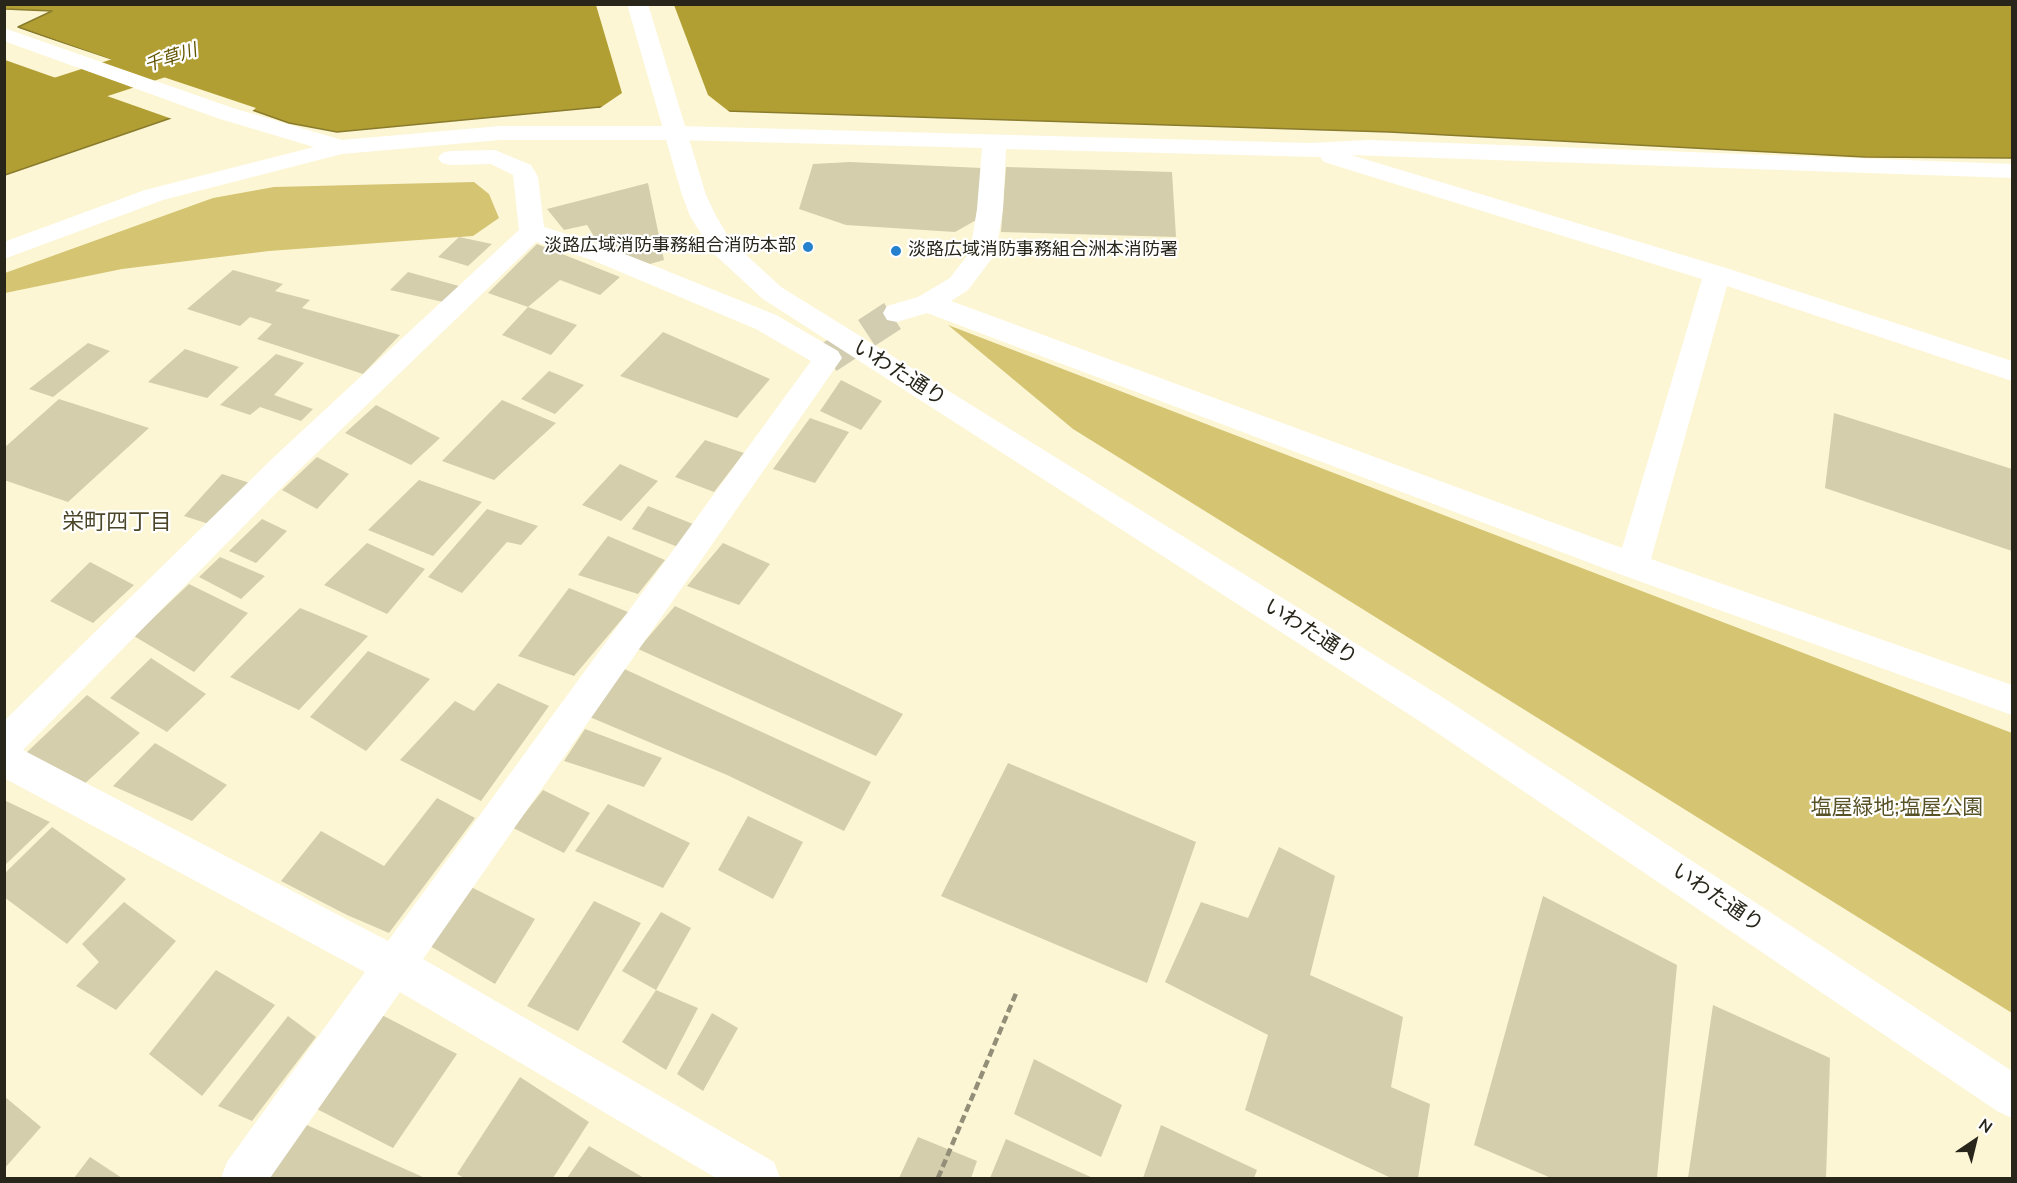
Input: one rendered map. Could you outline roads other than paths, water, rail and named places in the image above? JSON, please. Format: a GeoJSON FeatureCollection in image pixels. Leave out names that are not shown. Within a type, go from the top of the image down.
{"type":"FeatureCollection","features":[{"type":"Feature","properties":{"kind":"street","name":"いわた通り"},"geometry":{"type":"LineString","coordinates":[[637,4],[694,195],[722,247],[754,277],[795,309],[1437,713],[2013,1096]]}},
{"type":"Feature","properties":{"kind":"street"},"geometry":{"type":"LineString","coordinates":[[4,34],[225,113],[342,147],[348,156],[369,162],[481,156],[507,161],[522,170],[526,177],[532,232]]}},
{"type":"Feature","properties":{"kind":"street"},"geometry":{"type":"LineString","coordinates":[[4,251],[154,195],[342,147],[500,133],[675,127],[994,144],[1311,150],[1368,147],[2013,171]]}},
{"type":"Feature","properties":{"kind":"street"},"geometry":{"type":"LineString","coordinates":[[897,313],[928,303],[959,284],[982,254],[990,209],[994,144]]}},
{"type":"Feature","properties":{"kind":"street"},"geometry":{"type":"LineString","coordinates":[[1311,150],[1717,274],[2013,371]]}},
{"type":"Feature","properties":{"kind":"street"},"geometry":{"type":"LineString","coordinates":[[4,745],[285,464],[532,232]]}},
{"type":"Feature","properties":{"kind":"street"},"geometry":{"type":"LineString","coordinates":[[243,1179],[393,965],[828,358],[766,322],[601,254],[532,232]]}},
{"type":"Feature","properties":{"kind":"street"},"geometry":{"type":"LineString","coordinates":[[1633,566],[1717,274]]}},
{"type":"Feature","properties":{"kind":"street"},"geometry":{"type":"LineString","coordinates":[[928,303],[1633,566],[2013,700]]}},
{"type":"Feature","properties":{"kind":"street"},"geometry":{"type":"LineString","coordinates":[[4,759],[393,965],[758,1179]]}},
{"type":"Feature","properties":{"kind":"water"},"geometry":{"type":"Polygon","coordinates":[[[5,4],[2012,5],[2012,158],[1865,157],[1389,132],[600,107],[337,132],[289,123],[18,27],[52,11],[5,9],[5,4]]]}},
{"type":"Feature","properties":{"kind":"water"},"geometry":{"type":"Polygon","coordinates":[[[5,59],[174,117],[5,175],[5,59]]]}},
{"type":"Feature","properties":{"kind":"waterway","name":"千草川"},"geometry":{"type":"LineString","coordinates":[[4,113],[337,4]]}},
{"type":"Feature","properties":{"kind":"tunnel"},"geometry":{"type":"LineString","coordinates":[[828,358],[897,313]]}},
{"type":"Feature","properties":{"kind":"place","name":"淡路広域消防事務組合消防本部"},"geometry":{"type":"Point","coordinates":[808,247]}},
{"type":"Feature","properties":{"kind":"place","name":"淡路広域消防事務組合洲本消防署"},"geometry":{"type":"Point","coordinates":[896,251]}},
{"type":"Feature","properties":{"kind":"district","name":"栄町四丁目"},"geometry":{"type":"Point","coordinates":[117,524]}},
{"type":"Feature","properties":{"kind":"park label","name":"塩屋緑地;塩屋公園"},"geometry":{"type":"Point","coordinates":[1897,809]}}]}
